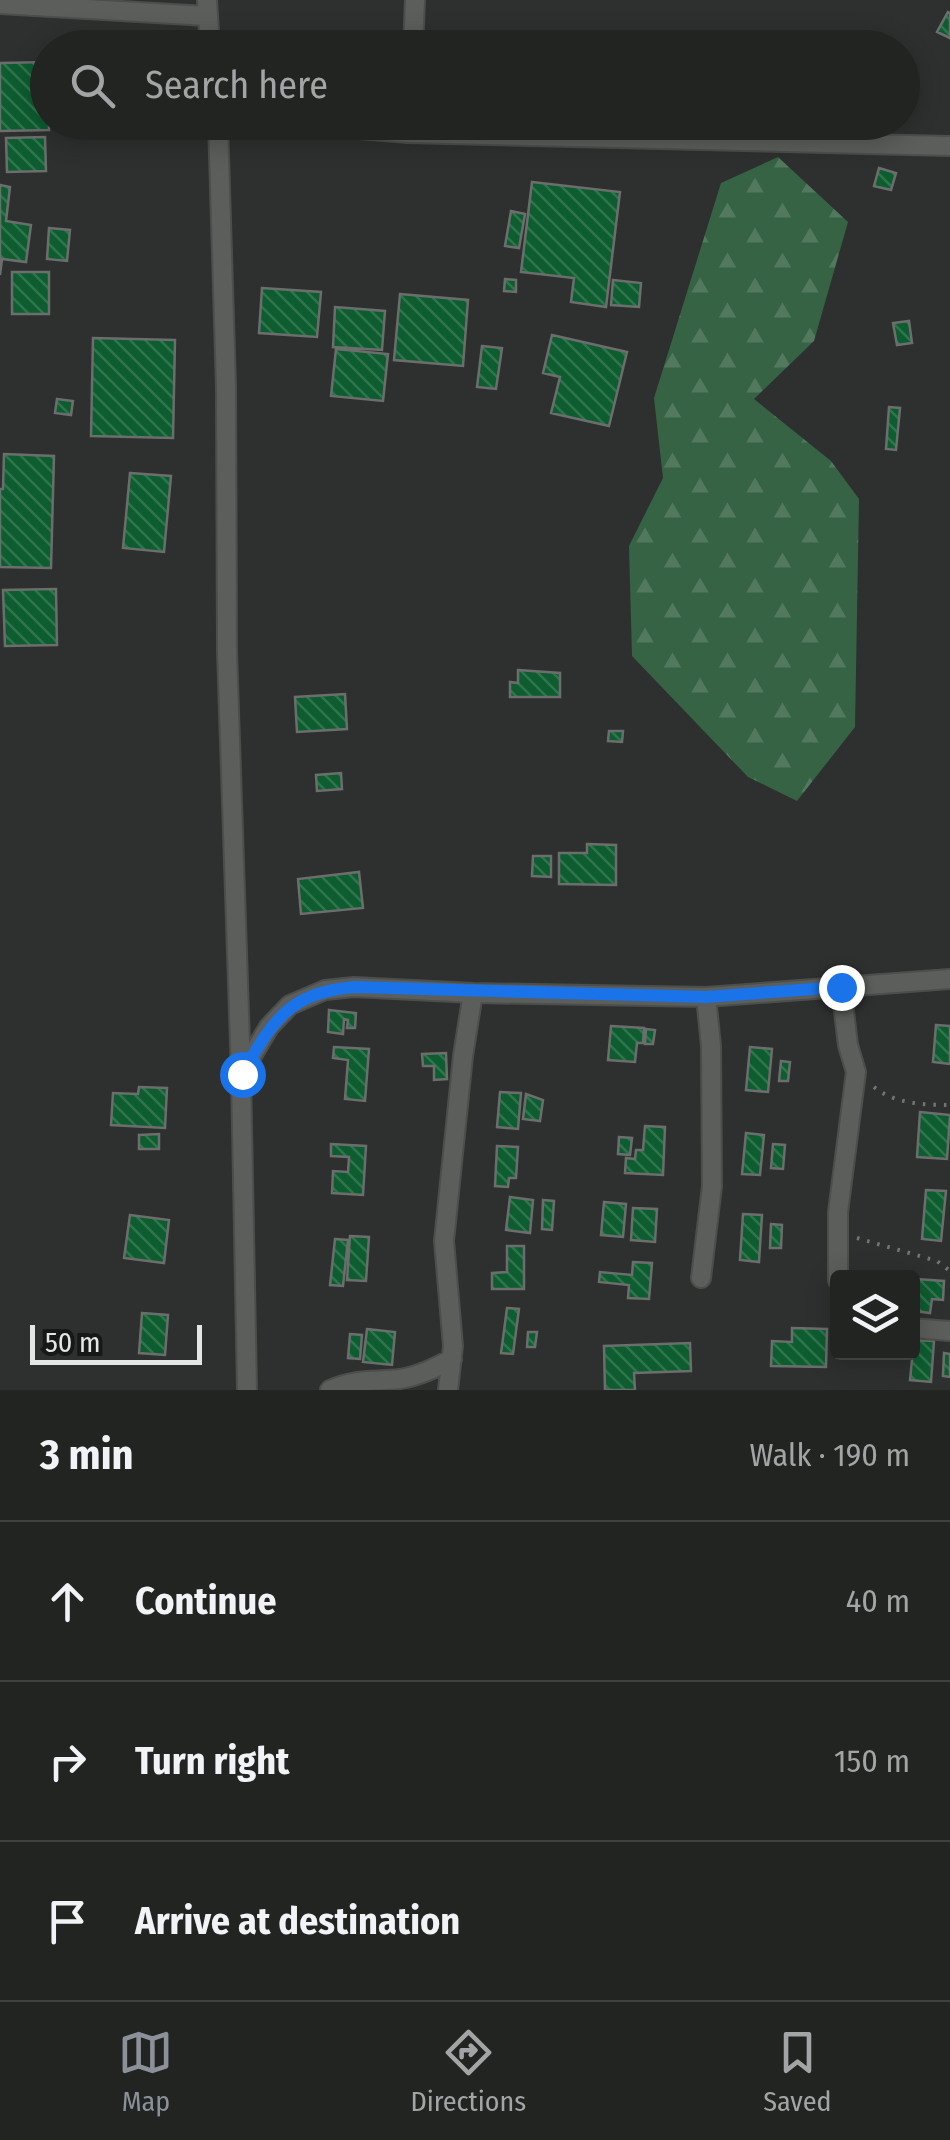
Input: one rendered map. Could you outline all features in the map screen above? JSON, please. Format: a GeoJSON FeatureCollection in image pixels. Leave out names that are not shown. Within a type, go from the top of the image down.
{"type":"FeatureCollection","features":[{"type":"Feature","properties":{"kind":"street"},"geometry":{"type":"LineString","coordinates":[[413,30],[415,0]]}},
{"type":"Feature","properties":{"kind":"street"},"geometry":{"type":"LineString","coordinates":[[0,4],[207,8]]}},
{"type":"Feature","properties":{"kind":"street"},"geometry":{"type":"LineString","coordinates":[[219,140],[226,387],[227,652],[248,1390]]}},
{"type":"Feature","properties":{"kind":"street"},"geometry":{"type":"LineString","coordinates":[[769,140],[950,146]]}},
{"type":"Feature","properties":{"kind":"street"},"geometry":{"type":"LineString","coordinates":[[242,1074],[269,1027],[290,1005],[324,990],[354,987],[706,997],[950,979]]}},
{"type":"Feature","properties":{"kind":"street"},"geometry":{"type":"LineString","coordinates":[[838,1270],[837,1232],[856,1072],[848,1046],[841,987]]}},
{"type":"Feature","properties":{"kind":"street"},"geometry":{"type":"LineString","coordinates":[[448,1390],[452,1359],[444,1242],[473,993]]}},
{"type":"Feature","properties":{"kind":"street"},"geometry":{"type":"LineString","coordinates":[[700,1278],[712,1186],[711,1046],[706,997]]}},
{"type":"Feature","properties":{"kind":"street"},"geometry":{"type":"LineString","coordinates":[[920,1329],[950,1332]]}},
{"type":"Feature","properties":{"kind":"street"},"geometry":{"type":"LineString","coordinates":[[330,1390],[369,1379],[400,1379],[427,1373],[452,1359]]}},
{"type":"Feature","properties":{"kind":"path"},"geometry":{"type":"LineString","coordinates":[[856,1072],[885,1096],[922,1105],[950,1104]]}},
{"type":"Feature","properties":{"kind":"path"},"geometry":{"type":"LineString","coordinates":[[837,1232],[937,1261],[950,1272]]}},
{"type":"Feature","properties":{"kind":"green space"},"geometry":{"type":"Polygon","coordinates":[[[778,157],[848,222],[814,341],[754,399],[831,461],[859,499],[855,727],[797,801],[748,777],[632,656],[629,546],[663,478],[654,398],[721,183],[778,157]]]}},
{"type":"Feature","properties":{"kind":"building"},"geometry":{"type":"Polygon","coordinates":[[[950,13],[950,38],[937,32],[950,13]]]}},
{"type":"Feature","properties":{"kind":"building"},"geometry":{"type":"Polygon","coordinates":[[[30,62],[30,130],[0,131],[0,63],[30,62]]]}},
{"type":"Feature","properties":{"kind":"building"},"geometry":{"type":"Polygon","coordinates":[[[6,138],[45,140],[46,171],[7,172],[6,138]]]}},
{"type":"Feature","properties":{"kind":"building"},"geometry":{"type":"Polygon","coordinates":[[[879,168],[896,173],[891,190],[874,186],[879,168]]]}},
{"type":"Feature","properties":{"kind":"building"},"geometry":{"type":"Polygon","coordinates":[[[532,182],[620,192],[606,307],[571,302],[574,278],[521,272],[532,182]]]}},
{"type":"Feature","properties":{"kind":"building"},"geometry":{"type":"Polygon","coordinates":[[[0,185],[10,187],[6,221],[31,225],[26,262],[2,259],[0,275],[0,185]]]}},
{"type":"Feature","properties":{"kind":"building"},"geometry":{"type":"Polygon","coordinates":[[[511,211],[525,214],[519,248],[505,246],[511,211]]]}},
{"type":"Feature","properties":{"kind":"building"},"geometry":{"type":"Polygon","coordinates":[[[49,228],[70,230],[67,261],[47,259],[49,228]]]}},
{"type":"Feature","properties":{"kind":"building"},"geometry":{"type":"Polygon","coordinates":[[[12,272],[49,272],[49,314],[12,314],[12,272]]]}},
{"type":"Feature","properties":{"kind":"building"},"geometry":{"type":"Polygon","coordinates":[[[505,279],[516,280],[516,292],[504,291],[505,279]]]}},
{"type":"Feature","properties":{"kind":"building"},"geometry":{"type":"Polygon","coordinates":[[[613,280],[641,283],[639,307],[611,305],[613,280]]]}},
{"type":"Feature","properties":{"kind":"building"},"geometry":{"type":"Polygon","coordinates":[[[262,288],[321,292],[317,337],[259,333],[262,288]]]}},
{"type":"Feature","properties":{"kind":"building"},"geometry":{"type":"Polygon","coordinates":[[[400,294],[468,300],[463,366],[394,360],[400,294]]]}},
{"type":"Feature","properties":{"kind":"building"},"geometry":{"type":"Polygon","coordinates":[[[335,307],[385,311],[382,350],[333,347],[335,307]]]}},
{"type":"Feature","properties":{"kind":"building"},"geometry":{"type":"Polygon","coordinates":[[[909,321],[912,343],[897,345],[893,323],[909,321]]]}},
{"type":"Feature","properties":{"kind":"building"},"geometry":{"type":"Polygon","coordinates":[[[552,335],[627,352],[609,426],[551,413],[560,377],[543,373],[552,335]]]}},
{"type":"Feature","properties":{"kind":"building"},"geometry":{"type":"Polygon","coordinates":[[[93,338],[175,340],[173,438],[91,436],[93,338]]]}},
{"type":"Feature","properties":{"kind":"building"},"geometry":{"type":"Polygon","coordinates":[[[482,346],[502,348],[496,389],[477,387],[482,346]]]}},
{"type":"Feature","properties":{"kind":"building"},"geometry":{"type":"Polygon","coordinates":[[[336,349],[388,354],[383,401],[331,396],[336,349]]]}},
{"type":"Feature","properties":{"kind":"building"},"geometry":{"type":"Polygon","coordinates":[[[57,399],[73,401],[71,415],[55,413],[57,399]]]}},
{"type":"Feature","properties":{"kind":"building"},"geometry":{"type":"Polygon","coordinates":[[[889,407],[900,408],[896,450],[886,449],[889,407]]]}},
{"type":"Feature","properties":{"kind":"building"},"geometry":{"type":"Polygon","coordinates":[[[4,454],[54,456],[51,568],[0,567],[4,454]]]}},
{"type":"Feature","properties":{"kind":"building"},"geometry":{"type":"Polygon","coordinates":[[[130,473],[171,476],[164,552],[123,548],[130,473]]]}},
{"type":"Feature","properties":{"kind":"building"},"geometry":{"type":"Polygon","coordinates":[[[56,589],[57,645],[5,646],[3,590],[56,589]]]}},
{"type":"Feature","properties":{"kind":"building"},"geometry":{"type":"Polygon","coordinates":[[[518,670],[560,673],[560,697],[510,697],[510,682],[518,683],[518,670]]]}},
{"type":"Feature","properties":{"kind":"building"},"geometry":{"type":"Polygon","coordinates":[[[345,694],[347,729],[297,732],[295,697],[345,694]]]}},
{"type":"Feature","properties":{"kind":"building"},"geometry":{"type":"Polygon","coordinates":[[[609,731],[623,731],[622,742],[608,741],[609,731]]]}},
{"type":"Feature","properties":{"kind":"building"},"geometry":{"type":"Polygon","coordinates":[[[341,773],[342,789],[317,791],[316,775],[341,773]]]}},
{"type":"Feature","properties":{"kind":"building"},"geometry":{"type":"Polygon","coordinates":[[[587,844],[616,845],[616,885],[559,884],[559,853],[587,853],[587,844]]]}},
{"type":"Feature","properties":{"kind":"building"},"geometry":{"type":"Polygon","coordinates":[[[533,856],[551,856],[551,877],[532,876],[533,856]]]}},
{"type":"Feature","properties":{"kind":"building"},"geometry":{"type":"Polygon","coordinates":[[[359,872],[363,908],[301,914],[298,879],[359,872]]]}},
{"type":"Feature","properties":{"kind":"building"},"geometry":{"type":"Polygon","coordinates":[[[329,1010],[356,1013],[355,1028],[347,1028],[348,1020],[344,1019],[343,1034],[328,1032],[329,1010]]]}},
{"type":"Feature","properties":{"kind":"building"},"geometry":{"type":"Polygon","coordinates":[[[936,1025],[950,1026],[950,1064],[933,1062],[936,1025]]]}},
{"type":"Feature","properties":{"kind":"building"},"geometry":{"type":"Polygon","coordinates":[[[611,1026],[644,1028],[635,1062],[608,1060],[611,1026]]]}},
{"type":"Feature","properties":{"kind":"building"},"geometry":{"type":"Polygon","coordinates":[[[646,1029],[655,1030],[653,1044],[645,1044],[646,1029]]]}},
{"type":"Feature","properties":{"kind":"building"},"geometry":{"type":"Polygon","coordinates":[[[334,1047],[369,1049],[365,1101],[345,1099],[348,1060],[333,1058],[334,1047]]]}},
{"type":"Feature","properties":{"kind":"building"},"geometry":{"type":"Polygon","coordinates":[[[750,1047],[772,1049],[768,1092],[746,1090],[750,1047]]]}},
{"type":"Feature","properties":{"kind":"building"},"geometry":{"type":"Polygon","coordinates":[[[446,1053],[447,1079],[434,1080],[434,1066],[423,1066],[422,1054],[446,1053]]]}},
{"type":"Feature","properties":{"kind":"building"},"geometry":{"type":"Polygon","coordinates":[[[781,1061],[790,1062],[788,1081],[779,1081],[781,1061]]]}},
{"type":"Feature","properties":{"kind":"building"},"geometry":{"type":"Polygon","coordinates":[[[139,1087],[167,1088],[165,1128],[111,1125],[113,1093],[138,1094],[139,1087]]]}},
{"type":"Feature","properties":{"kind":"building"},"geometry":{"type":"Polygon","coordinates":[[[500,1092],[521,1093],[518,1129],[497,1127],[500,1092]]]}},
{"type":"Feature","properties":{"kind":"building"},"geometry":{"type":"Polygon","coordinates":[[[526,1094],[543,1100],[540,1121],[523,1119],[526,1094]]]}},
{"type":"Feature","properties":{"kind":"building"},"geometry":{"type":"Polygon","coordinates":[[[920,1112],[950,1115],[947,1159],[917,1157],[920,1112]]]}},
{"type":"Feature","properties":{"kind":"building"},"geometry":{"type":"Polygon","coordinates":[[[645,1126],[665,1127],[663,1175],[625,1173],[626,1158],[635,1159],[636,1150],[643,1150],[645,1126]]]}},
{"type":"Feature","properties":{"kind":"building"},"geometry":{"type":"Polygon","coordinates":[[[746,1133],[764,1135],[760,1175],[742,1174],[746,1133]]]}},
{"type":"Feature","properties":{"kind":"building"},"geometry":{"type":"Polygon","coordinates":[[[159,1134],[159,1149],[139,1149],[139,1135],[159,1134]]]}},
{"type":"Feature","properties":{"kind":"building"},"geometry":{"type":"Polygon","coordinates":[[[619,1137],[632,1138],[630,1155],[618,1154],[619,1137]]]}},
{"type":"Feature","properties":{"kind":"building"},"geometry":{"type":"Polygon","coordinates":[[[331,1144],[366,1146],[363,1195],[332,1193],[333,1171],[348,1172],[349,1157],[331,1156],[331,1144]]]}},
{"type":"Feature","properties":{"kind":"building"},"geometry":{"type":"Polygon","coordinates":[[[773,1144],[785,1145],[783,1169],[771,1168],[773,1144]]]}},
{"type":"Feature","properties":{"kind":"building"},"geometry":{"type":"Polygon","coordinates":[[[497,1146],[518,1147],[516,1178],[509,1178],[508,1187],[495,1186],[497,1146]]]}},
{"type":"Feature","properties":{"kind":"building"},"geometry":{"type":"Polygon","coordinates":[[[926,1190],[946,1191],[941,1241],[922,1239],[926,1190]]]}},
{"type":"Feature","properties":{"kind":"building"},"geometry":{"type":"Polygon","coordinates":[[[510,1197],[533,1200],[530,1233],[506,1230],[510,1197]]]}},
{"type":"Feature","properties":{"kind":"building"},"geometry":{"type":"Polygon","coordinates":[[[543,1200],[554,1201],[552,1230],[542,1229],[543,1200]]]}},
{"type":"Feature","properties":{"kind":"building"},"geometry":{"type":"Polygon","coordinates":[[[604,1202],[626,1204],[623,1237],[601,1235],[604,1202]]]}},
{"type":"Feature","properties":{"kind":"building"},"geometry":{"type":"Polygon","coordinates":[[[633,1208],[657,1209],[655,1242],[631,1240],[633,1208]]]}},
{"type":"Feature","properties":{"kind":"building"},"geometry":{"type":"Polygon","coordinates":[[[743,1214],[762,1215],[759,1262],[740,1260],[743,1214]]]}},
{"type":"Feature","properties":{"kind":"building"},"geometry":{"type":"Polygon","coordinates":[[[130,1215],[169,1220],[164,1263],[124,1258],[130,1215]]]}},
{"type":"Feature","properties":{"kind":"building"},"geometry":{"type":"Polygon","coordinates":[[[771,1224],[782,1225],[781,1248],[770,1248],[771,1224]]]}},
{"type":"Feature","properties":{"kind":"building"},"geometry":{"type":"Polygon","coordinates":[[[350,1236],[369,1237],[366,1281],[347,1280],[350,1236]]]}},
{"type":"Feature","properties":{"kind":"building"},"geometry":{"type":"Polygon","coordinates":[[[335,1239],[348,1240],[343,1286],[330,1285],[335,1239]]]}},
{"type":"Feature","properties":{"kind":"building"},"geometry":{"type":"Polygon","coordinates":[[[507,1246],[524,1246],[524,1289],[492,1289],[492,1273],[507,1272],[507,1246]]]}},
{"type":"Feature","properties":{"kind":"building"},"geometry":{"type":"Polygon","coordinates":[[[633,1262],[652,1263],[649,1299],[628,1298],[629,1285],[599,1282],[600,1272],[632,1275],[633,1262]]]}},
{"type":"Feature","properties":{"kind":"building"},"geometry":{"type":"Polygon","coordinates":[[[920,1279],[944,1281],[943,1300],[932,1299],[930,1313],[920,1312],[920,1279]]]}},
{"type":"Feature","properties":{"kind":"building"},"geometry":{"type":"Polygon","coordinates":[[[507,1308],[519,1309],[513,1354],[501,1353],[507,1308]]]}},
{"type":"Feature","properties":{"kind":"building"},"geometry":{"type":"Polygon","coordinates":[[[142,1313],[168,1315],[165,1355],[139,1353],[142,1313]]]}},
{"type":"Feature","properties":{"kind":"building"},"geometry":{"type":"Polygon","coordinates":[[[792,1328],[827,1329],[826,1367],[771,1366],[772,1341],[792,1342],[792,1328]]]}},
{"type":"Feature","properties":{"kind":"building"},"geometry":{"type":"Polygon","coordinates":[[[367,1329],[395,1332],[392,1365],[363,1362],[367,1329]]]}},
{"type":"Feature","properties":{"kind":"building"},"geometry":{"type":"Polygon","coordinates":[[[528,1332],[537,1332],[535,1347],[527,1347],[528,1332]]]}},
{"type":"Feature","properties":{"kind":"building"},"geometry":{"type":"Polygon","coordinates":[[[350,1334],[362,1335],[360,1359],[348,1358],[350,1334]]]}},
{"type":"Feature","properties":{"kind":"building"},"geometry":{"type":"Polygon","coordinates":[[[920,1340],[934,1341],[931,1382],[910,1380],[912,1360],[920,1360],[920,1340]]]}},
{"type":"Feature","properties":{"kind":"building"},"geometry":{"type":"Polygon","coordinates":[[[690,1343],[691,1371],[634,1373],[635,1390],[605,1390],[604,1346],[690,1343]]]}},
{"type":"Feature","properties":{"kind":"building"},"geometry":{"type":"Polygon","coordinates":[[[944,1353],[950,1354],[950,1377],[943,1376],[944,1353]]]}},
{"type":"Feature","properties":{"kind":"route"},"geometry":{"type":"LineString","coordinates":[[242,1074],[269,1027],[290,1005],[324,990],[354,987],[706,997],[841,987]]}}]}
